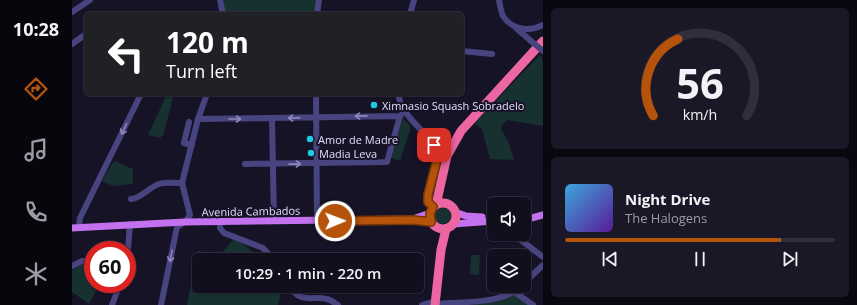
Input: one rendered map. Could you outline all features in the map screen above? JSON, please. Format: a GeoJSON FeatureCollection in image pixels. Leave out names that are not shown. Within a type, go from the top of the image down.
{"type":"FeatureCollection","features":[{"type":"Feature","properties":{"kind":"highway"},"geometry":{"type":"LineString","coordinates":[[441,250],[433,215],[443,171],[452,144],[461,131],[543,41]]}},
{"type":"Feature","properties":{"kind":"highway"},"geometry":{"type":"LineString","coordinates":[[435,303],[441,250],[450,227],[456,219],[455,212],[448,204],[444,190],[443,171]]}},
{"type":"Feature","properties":{"kind":"highway"},"geometry":{"type":"LineString","coordinates":[[433,215],[442,203],[448,204]]}},
{"type":"Feature","properties":{"kind":"highway"},"geometry":{"type":"LineString","coordinates":[[433,215],[450,227]]}},
{"type":"Feature","properties":{"kind":"main road"},"geometry":{"type":"LineString","coordinates":[[455,212],[473,218],[487,217]]}},
{"type":"Feature","properties":{"kind":"main road"},"geometry":{"type":"LineString","coordinates":[[531,215],[543,214]]}},
{"type":"Feature","properties":{"kind":"main road"},"geometry":{"type":"LineString","coordinates":[[531,218],[543,214]]}},
{"type":"Feature","properties":{"kind":"main road","name":"Avenida Cambados"},"geometry":{"type":"LineString","coordinates":[[75,227],[185,222],[413,220],[433,215]]}},
{"type":"Feature","properties":{"kind":"main road"},"geometry":{"type":"LineString","coordinates":[[450,227],[487,222]]}},
{"type":"Feature","properties":{"kind":"street"},"geometry":{"type":"LineString","coordinates":[[72,12],[90,0]]}},
{"type":"Feature","properties":{"kind":"street"},"geometry":{"type":"LineString","coordinates":[[220,0],[223,12]]}},
{"type":"Feature","properties":{"kind":"street"},"geometry":{"type":"LineString","coordinates":[[317,12],[319,0]]}},
{"type":"Feature","properties":{"kind":"street"},"geometry":{"type":"LineString","coordinates":[[411,12],[414,0]]}},
{"type":"Feature","properties":{"kind":"street"},"geometry":{"type":"LineString","coordinates":[[499,0],[503,16],[543,51]]}},
{"type":"Feature","properties":{"kind":"street"},"geometry":{"type":"LineString","coordinates":[[514,26],[525,29],[536,29],[543,25]]}},
{"type":"Feature","properties":{"kind":"street"},"geometry":{"type":"LineString","coordinates":[[72,44],[84,35]]}},
{"type":"Feature","properties":{"kind":"street"},"geometry":{"type":"LineString","coordinates":[[464,51],[492,54]]}},
{"type":"Feature","properties":{"kind":"street"},"geometry":{"type":"LineString","coordinates":[[75,227],[140,96]]}},
{"type":"Feature","properties":{"kind":"street"},"geometry":{"type":"LineString","coordinates":[[160,305],[177,227],[185,222],[190,215],[182,183],[198,119],[206,96]]}},
{"type":"Feature","properties":{"kind":"street"},"geometry":{"type":"LineString","coordinates":[[316,96],[317,221]]}},
{"type":"Feature","properties":{"kind":"street"},"geometry":{"type":"LineString","coordinates":[[245,164],[387,162],[402,114],[398,96]]}},
{"type":"Feature","properties":{"kind":"street"},"geometry":{"type":"LineString","coordinates":[[198,119],[272,119],[402,114],[437,150],[438,156],[428,195],[428,202],[433,215]]}},
{"type":"Feature","properties":{"kind":"street"},"geometry":{"type":"LineString","coordinates":[[272,119],[274,221]]}},
{"type":"Feature","properties":{"kind":"street"},"geometry":{"type":"LineString","coordinates":[[189,122],[184,143],[192,145]]}},
{"type":"Feature","properties":{"kind":"street"},"geometry":{"type":"LineString","coordinates":[[132,199],[138,198],[151,187],[161,183],[182,183]]}},
{"type":"Feature","properties":{"kind":"street"},"geometry":{"type":"LineString","coordinates":[[220,222],[220,228],[224,233],[262,248],[267,253]]}},
{"type":"Feature","properties":{"kind":"street"},"geometry":{"type":"LineString","coordinates":[[129,241],[130,224]]}},
{"type":"Feature","properties":{"kind":"street"},"geometry":{"type":"LineString","coordinates":[[522,241],[543,257]]}},
{"type":"Feature","properties":{"kind":"street"},"geometry":{"type":"LineString","coordinates":[[72,266],[84,261]]}},
{"type":"Feature","properties":{"kind":"street"},"geometry":{"type":"LineString","coordinates":[[531,276],[543,265]]}},
{"type":"Feature","properties":{"kind":"street"},"geometry":{"type":"LineString","coordinates":[[112,305],[117,293]]}},
{"type":"Feature","properties":{"kind":"street"},"geometry":{"type":"LineString","coordinates":[[295,293],[305,302],[326,298],[338,305]]}},
{"type":"Feature","properties":{"kind":"street"},"geometry":{"type":"LineString","coordinates":[[422,305],[494,300],[516,293],[533,305]]}},
{"type":"Feature","properties":{"kind":"green space"},"geometry":{"type":"Polygon","coordinates":[[[220,0],[320,0],[317,12],[223,12],[220,0]]]}},
{"type":"Feature","properties":{"kind":"green space"},"geometry":{"type":"Polygon","coordinates":[[[541,54],[543,64],[543,126],[507,120],[502,125],[501,130],[508,140],[514,160],[490,159],[482,129],[474,123],[541,54]]]}},
{"type":"Feature","properties":{"kind":"green space"},"geometry":{"type":"Polygon","coordinates":[[[166,96],[173,96],[163,136],[161,135],[161,138],[148,135],[166,96]]]}},
{"type":"Feature","properties":{"kind":"green space"},"geometry":{"type":"Polygon","coordinates":[[[403,118],[411,127],[400,161],[391,158],[403,118]]]}},
{"type":"Feature","properties":{"kind":"green space"},"geometry":{"type":"Polygon","coordinates":[[[114,161],[133,169],[133,184],[113,186],[102,181],[114,161]]]}},
{"type":"Feature","properties":{"kind":"green space"},"geometry":{"type":"Polygon","coordinates":[[[443,208],[449,210],[451,216],[449,222],[443,224],[437,222],[435,216],[437,210],[443,208]]]}},
{"type":"Feature","properties":{"kind":"green space"},"geometry":{"type":"Polygon","coordinates":[[[235,238],[255,253],[222,253],[235,238]]]}},
{"type":"Feature","properties":{"kind":"green space"},"geometry":{"type":"Polygon","coordinates":[[[471,255],[480,255],[479,275],[470,274],[471,255]]]}},
{"type":"Feature","properties":{"kind":"green space"},"geometry":{"type":"Polygon","coordinates":[[[83,264],[84,293],[95,293],[89,304],[72,292],[72,270],[83,264]]]}},
{"type":"Feature","properties":{"kind":"green space"},"geometry":{"type":"Polygon","coordinates":[[[192,280],[192,293],[281,293],[278,305],[187,305],[192,280]]]}},
{"type":"Feature","properties":{"kind":"green space"},"geometry":{"type":"Polygon","coordinates":[[[516,293],[533,305],[475,305],[476,303],[516,293]]]}},
{"type":"Feature","properties":{"kind":"water"},"geometry":{"type":"Polygon","coordinates":[[[486,268],[487,268],[487,278],[485,278],[486,268]]]}},
{"type":"Feature","properties":{"kind":"place","name":"Ximnasio Squash Sobradelo"},"geometry":{"type":"Point","coordinates":[374,105]}},
{"type":"Feature","properties":{"kind":"place","name":"Amor de Madre"},"geometry":{"type":"Point","coordinates":[310,139]}},
{"type":"Feature","properties":{"kind":"place","name":"Madia Leva"},"geometry":{"type":"Point","coordinates":[311,153]}},
{"type":"Feature","properties":{"kind":"route"},"geometry":{"type":"LineString","coordinates":[[335,221],[413,220],[431,222],[429,216],[433,207],[430,206],[428,202],[428,195],[438,156],[434,145]]}}]}
